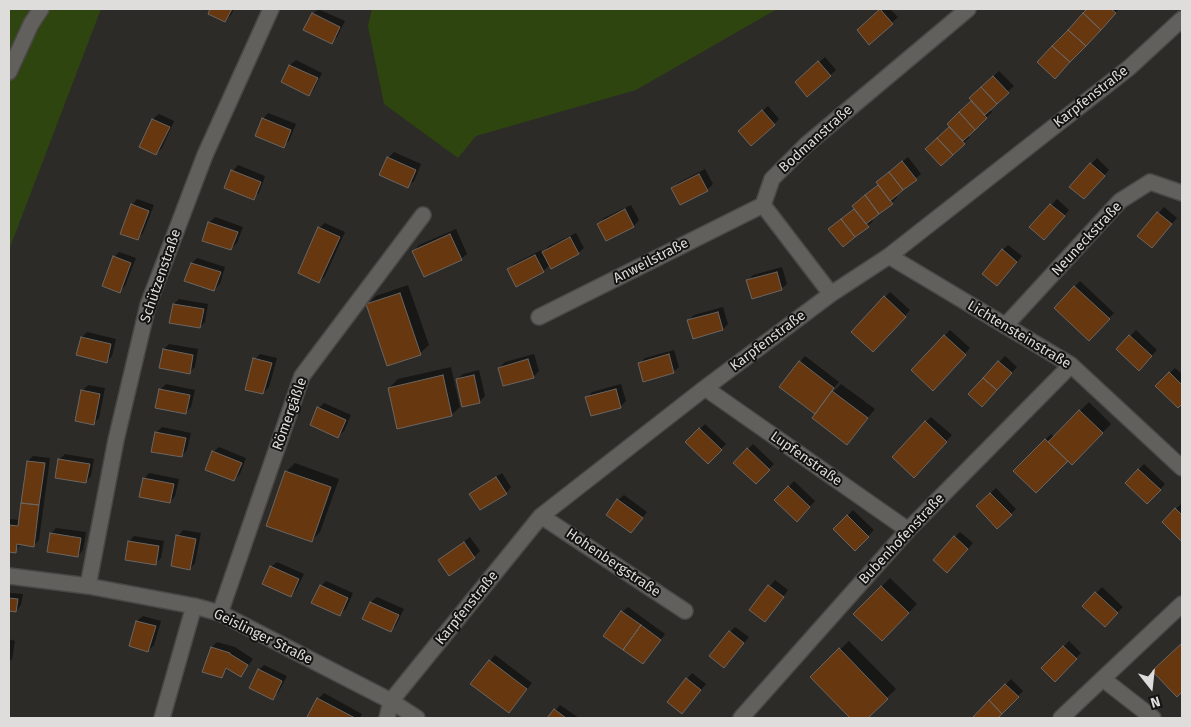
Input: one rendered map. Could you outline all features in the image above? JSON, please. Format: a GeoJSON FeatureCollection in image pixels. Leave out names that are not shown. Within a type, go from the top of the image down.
{"type":"FeatureCollection","features":[{"type":"Feature","properties":{"kind":"street"},"geometry":{"type":"LineString","coordinates":[[9,72],[31,24],[41,9]]}},
{"type":"Feature","properties":{"kind":"street","name":"Schützenstraße"},"geometry":{"type":"LineString","coordinates":[[88,586],[116,440],[148,305],[205,155],[271,9]]}},
{"type":"Feature","properties":{"kind":"street","name":"Bodmanstraße"},"geometry":{"type":"LineString","coordinates":[[763,205],[772,179],[806,145],[968,9]]}},
{"type":"Feature","properties":{"kind":"street","name":"Karpfenstraße"},"geometry":{"type":"LineString","coordinates":[[391,701],[542,516],[705,388],[831,294],[889,256],[1130,67],[1182,19]]}},
{"type":"Feature","properties":{"kind":"street","name":"Neuneckstraße"},"geometry":{"type":"LineString","coordinates":[[1005,326],[1120,202],[1150,182],[1182,193]]}},
{"type":"Feature","properties":{"kind":"street"},"geometry":{"type":"LineString","coordinates":[[763,205],[831,294]]}},
{"type":"Feature","properties":{"kind":"street","name":"Anweilstraße"},"geometry":{"type":"LineString","coordinates":[[539,318],[763,205]]}},
{"type":"Feature","properties":{"kind":"street","name":"Römergäßle"},"geometry":{"type":"LineString","coordinates":[[220,613],[302,376],[423,215]]}},
{"type":"Feature","properties":{"kind":"street","name":"Lichtensteinstraße"},"geometry":{"type":"LineString","coordinates":[[889,256],[1071,366],[1182,468]]}},
{"type":"Feature","properties":{"kind":"street","name":"Bubenhofenstraße"},"geometry":{"type":"LineString","coordinates":[[741,718],[908,530],[1071,366]]}},
{"type":"Feature","properties":{"kind":"street","name":"Lupfenstraße"},"geometry":{"type":"LineString","coordinates":[[705,388],[908,530]]}},
{"type":"Feature","properties":{"kind":"street","name":"Hohenbergstraße"},"geometry":{"type":"LineString","coordinates":[[542,516],[685,611]]}},
{"type":"Feature","properties":{"kind":"street","name":"Geislinger Straße"},"geometry":{"type":"LineString","coordinates":[[9,576],[88,586],[194,606],[220,613],[391,701],[417,718]]}},
{"type":"Feature","properties":{"kind":"street"},"geometry":{"type":"LineString","coordinates":[[1061,718],[1182,604]]}},
{"type":"Feature","properties":{"kind":"street"},"geometry":{"type":"LineString","coordinates":[[162,718],[194,606]]}},
{"type":"Feature","properties":{"kind":"street"},"geometry":{"type":"LineString","coordinates":[[1103,679],[1153,718]]}},
{"type":"Feature","properties":{"kind":"street"},"geometry":{"type":"LineString","coordinates":[[387,718],[391,701]]}},
{"type":"Feature","properties":{"kind":"green space"},"geometry":{"type":"Polygon","coordinates":[[[9,9],[101,9],[9,250],[9,9]]]}},
{"type":"Feature","properties":{"kind":"green space"},"geometry":{"type":"Polygon","coordinates":[[[372,9],[777,9],[636,90],[476,136],[458,158],[384,104],[368,26],[372,9]]]}},
{"type":"Feature","properties":{"kind":"building"},"geometry":{"type":"Polygon","coordinates":[[[210,9],[232,9],[225,22],[208,14],[210,9]]]}},
{"type":"Feature","properties":{"kind":"building"},"geometry":{"type":"Polygon","coordinates":[[[880,9],[893,24],[869,45],[857,30],[880,9]]]}},
{"type":"Feature","properties":{"kind":"building"},"geometry":{"type":"Polygon","coordinates":[[[1087,9],[1111,9],[1116,13],[1101,30],[1083,13],[1087,9]]]}},
{"type":"Feature","properties":{"kind":"building"},"geometry":{"type":"Polygon","coordinates":[[[312,13],[340,27],[332,44],[303,30],[312,13]]]}},
{"type":"Feature","properties":{"kind":"building"},"geometry":{"type":"Polygon","coordinates":[[[1083,13],[1101,30],[1086,46],[1068,30],[1083,13]]]}},
{"type":"Feature","properties":{"kind":"building"},"geometry":{"type":"Polygon","coordinates":[[[1068,30],[1086,46],[1070,62],[1052,46],[1068,30]]]}},
{"type":"Feature","properties":{"kind":"building"},"geometry":{"type":"Polygon","coordinates":[[[1052,46],[1070,62],[1055,79],[1037,62],[1052,46]]]}},
{"type":"Feature","properties":{"kind":"building"},"geometry":{"type":"Polygon","coordinates":[[[818,61],[831,76],[807,97],[795,82],[818,61]]]}},
{"type":"Feature","properties":{"kind":"building"},"geometry":{"type":"Polygon","coordinates":[[[289,65],[318,78],[309,96],[281,82],[289,65]]]}},
{"type":"Feature","properties":{"kind":"building"},"geometry":{"type":"Polygon","coordinates":[[[993,76],[1009,93],[997,104],[981,87],[993,76]]]}},
{"type":"Feature","properties":{"kind":"building"},"geometry":{"type":"Polygon","coordinates":[[[981,87],[997,104],[985,115],[969,98],[981,87]]]}},
{"type":"Feature","properties":{"kind":"building"},"geometry":{"type":"Polygon","coordinates":[[[971,101],[987,118],[975,130],[959,112],[971,101]]]}},
{"type":"Feature","properties":{"kind":"building"},"geometry":{"type":"Polygon","coordinates":[[[762,110],[775,125],[751,146],[738,131],[762,110]]]}},
{"type":"Feature","properties":{"kind":"building"},"geometry":{"type":"Polygon","coordinates":[[[959,112],[975,130],[963,141],[947,124],[959,112]]]}},
{"type":"Feature","properties":{"kind":"building"},"geometry":{"type":"Polygon","coordinates":[[[262,118],[291,130],[284,148],[255,136],[262,118]]]}},
{"type":"Feature","properties":{"kind":"building"},"geometry":{"type":"Polygon","coordinates":[[[152,119],[170,127],[156,155],[139,147],[152,119]]]}},
{"type":"Feature","properties":{"kind":"building"},"geometry":{"type":"Polygon","coordinates":[[[949,127],[965,144],[953,155],[937,138],[949,127]]]}},
{"type":"Feature","properties":{"kind":"building"},"geometry":{"type":"Polygon","coordinates":[[[937,138],[953,155],[941,166],[925,149],[937,138]]]}},
{"type":"Feature","properties":{"kind":"building"},"geometry":{"type":"Polygon","coordinates":[[[387,157],[416,170],[408,188],[379,175],[387,157]]]}},
{"type":"Feature","properties":{"kind":"building"},"geometry":{"type":"Polygon","coordinates":[[[902,161],[917,180],[903,190],[889,172],[902,161]]]}},
{"type":"Feature","properties":{"kind":"building"},"geometry":{"type":"Polygon","coordinates":[[[1090,163],[1105,176],[1084,199],[1069,187],[1090,163]]]}},
{"type":"Feature","properties":{"kind":"building"},"geometry":{"type":"Polygon","coordinates":[[[231,170],[261,182],[254,200],[224,188],[231,170]]]}},
{"type":"Feature","properties":{"kind":"building"},"geometry":{"type":"Polygon","coordinates":[[[889,172],[903,190],[890,201],[876,182],[889,172]]]}},
{"type":"Feature","properties":{"kind":"building"},"geometry":{"type":"Polygon","coordinates":[[[699,174],[708,191],[680,205],[671,188],[699,174]]]}},
{"type":"Feature","properties":{"kind":"building"},"geometry":{"type":"Polygon","coordinates":[[[878,185],[893,204],[879,214],[865,195],[878,185]]]}},
{"type":"Feature","properties":{"kind":"building"},"geometry":{"type":"Polygon","coordinates":[[[865,195],[879,214],[866,224],[852,206],[865,195]]]}},
{"type":"Feature","properties":{"kind":"building"},"geometry":{"type":"Polygon","coordinates":[[[131,204],[149,211],[138,240],[120,234],[131,204]]]}},
{"type":"Feature","properties":{"kind":"building"},"geometry":{"type":"Polygon","coordinates":[[[1050,204],[1065,216],[1044,240],[1029,227],[1050,204]]]}},
{"type":"Feature","properties":{"kind":"building"},"geometry":{"type":"Polygon","coordinates":[[[625,209],[634,227],[606,241],[597,224],[625,209]]]}},
{"type":"Feature","properties":{"kind":"building"},"geometry":{"type":"Polygon","coordinates":[[[854,209],[869,227],[855,237],[841,219],[854,209]]]}},
{"type":"Feature","properties":{"kind":"building"},"geometry":{"type":"Polygon","coordinates":[[[1157,212],[1172,224],[1152,248],[1137,236],[1157,212]]]}},
{"type":"Feature","properties":{"kind":"building"},"geometry":{"type":"Polygon","coordinates":[[[841,219],[855,237],[843,247],[828,229],[841,219]]]}},
{"type":"Feature","properties":{"kind":"building"},"geometry":{"type":"Polygon","coordinates":[[[208,222],[238,232],[231,250],[202,241],[208,222]]]}},
{"type":"Feature","properties":{"kind":"building"},"geometry":{"type":"Polygon","coordinates":[[[318,227],[340,237],[319,283],[298,273],[318,227]]]}},
{"type":"Feature","properties":{"kind":"building"},"geometry":{"type":"Polygon","coordinates":[[[450,234],[462,260],[424,277],[412,251],[450,234]]]}},
{"type":"Feature","properties":{"kind":"building"},"geometry":{"type":"Polygon","coordinates":[[[570,237],[579,254],[551,269],[542,252],[570,237]]]}},
{"type":"Feature","properties":{"kind":"building"},"geometry":{"type":"Polygon","coordinates":[[[1002,249],[1017,262],[997,286],[982,274],[1002,249]]]}},
{"type":"Feature","properties":{"kind":"building"},"geometry":{"type":"Polygon","coordinates":[[[535,255],[544,272],[516,287],[507,269],[535,255]]]}},
{"type":"Feature","properties":{"kind":"building"},"geometry":{"type":"Polygon","coordinates":[[[113,256],[131,263],[120,293],[102,286],[113,256]]]}},
{"type":"Feature","properties":{"kind":"building"},"geometry":{"type":"Polygon","coordinates":[[[191,263],[221,272],[214,291],[184,281],[191,263]]]}},
{"type":"Feature","properties":{"kind":"building"},"geometry":{"type":"Polygon","coordinates":[[[777,272],[782,290],[752,299],[746,280],[777,272]]]}},
{"type":"Feature","properties":{"kind":"building"},"geometry":{"type":"Polygon","coordinates":[[[1074,286],[1110,319],[1089,341],[1054,308],[1074,286]]]}},
{"type":"Feature","properties":{"kind":"building"},"geometry":{"type":"Polygon","coordinates":[[[400,293],[421,355],[387,366],[366,304],[400,293]]]}},
{"type":"Feature","properties":{"kind":"building"},"geometry":{"type":"Polygon","coordinates":[[[884,296],[906,317],[873,352],[851,332],[884,296]]]}},
{"type":"Feature","properties":{"kind":"building"},"geometry":{"type":"Polygon","coordinates":[[[173,304],[204,309],[200,328],[169,323],[173,304]]]}},
{"type":"Feature","properties":{"kind":"building"},"geometry":{"type":"Polygon","coordinates":[[[718,312],[723,330],[693,339],[687,320],[718,312]]]}},
{"type":"Feature","properties":{"kind":"building"},"geometry":{"type":"Polygon","coordinates":[[[944,335],[966,355],[933,391],[911,370],[944,335]]]}},
{"type":"Feature","properties":{"kind":"building"},"geometry":{"type":"Polygon","coordinates":[[[1129,335],[1152,356],[1139,371],[1116,349],[1129,335]]]}},
{"type":"Feature","properties":{"kind":"building"},"geometry":{"type":"Polygon","coordinates":[[[81,337],[111,344],[107,363],[76,355],[81,337]]]}},
{"type":"Feature","properties":{"kind":"building"},"geometry":{"type":"Polygon","coordinates":[[[163,349],[193,355],[190,374],[159,368],[163,349]]]}},
{"type":"Feature","properties":{"kind":"building"},"geometry":{"type":"Polygon","coordinates":[[[669,354],[674,373],[643,382],[638,363],[669,354]]]}},
{"type":"Feature","properties":{"kind":"building"},"geometry":{"type":"Polygon","coordinates":[[[253,358],[272,363],[263,394],[245,390],[253,358]]]}},
{"type":"Feature","properties":{"kind":"building"},"geometry":{"type":"Polygon","coordinates":[[[528,359],[534,378],[503,386],[498,368],[528,359]]]}},
{"type":"Feature","properties":{"kind":"building"},"geometry":{"type":"Polygon","coordinates":[[[799,361],[834,388],[815,414],[779,387],[799,361]]]}},
{"type":"Feature","properties":{"kind":"building"},"geometry":{"type":"Polygon","coordinates":[[[998,361],[1012,373],[997,390],[983,378],[998,361]]]}},
{"type":"Feature","properties":{"kind":"building"},"geometry":{"type":"Polygon","coordinates":[[[1169,372],[1182,385],[1182,404],[1178,408],[1155,386],[1169,372]]]}},
{"type":"Feature","properties":{"kind":"building"},"geometry":{"type":"Polygon","coordinates":[[[443,375],[452,416],[397,429],[388,388],[443,375]]]}},
{"type":"Feature","properties":{"kind":"building"},"geometry":{"type":"Polygon","coordinates":[[[474,375],[480,403],[462,407],[456,379],[474,375]]]}},
{"type":"Feature","properties":{"kind":"building"},"geometry":{"type":"Polygon","coordinates":[[[983,378],[997,390],[982,407],[968,394],[983,378]]]}},
{"type":"Feature","properties":{"kind":"building"},"geometry":{"type":"Polygon","coordinates":[[[159,389],[190,395],[186,414],[155,408],[159,389]]]}},
{"type":"Feature","properties":{"kind":"building"},"geometry":{"type":"Polygon","coordinates":[[[616,389],[621,408],[591,416],[585,397],[616,389]]]}},
{"type":"Feature","properties":{"kind":"building"},"geometry":{"type":"Polygon","coordinates":[[[81,390],[100,394],[94,425],[75,421],[81,390]]]}},
{"type":"Feature","properties":{"kind":"building"},"geometry":{"type":"Polygon","coordinates":[[[832,391],[868,418],[847,445],[812,418],[832,391]]]}},
{"type":"Feature","properties":{"kind":"building"},"geometry":{"type":"Polygon","coordinates":[[[317,407],[346,420],[338,438],[310,425],[317,407]]]}},
{"type":"Feature","properties":{"kind":"building"},"geometry":{"type":"Polygon","coordinates":[[[1079,410],[1103,433],[1072,465],[1048,442],[1079,410]]]}},
{"type":"Feature","properties":{"kind":"building"},"geometry":{"type":"Polygon","coordinates":[[[925,421],[947,442],[914,478],[892,457],[925,421]]]}},
{"type":"Feature","properties":{"kind":"building"},"geometry":{"type":"Polygon","coordinates":[[[699,428],[722,450],[708,464],[685,442],[699,428]]]}},
{"type":"Feature","properties":{"kind":"building"},"geometry":{"type":"Polygon","coordinates":[[[155,432],[186,438],[182,457],[151,452],[155,432]]]}},
{"type":"Feature","properties":{"kind":"building"},"geometry":{"type":"Polygon","coordinates":[[[1045,439],[1068,461],[1036,493],[1013,471],[1045,439]]]}},
{"type":"Feature","properties":{"kind":"building"},"geometry":{"type":"Polygon","coordinates":[[[747,448],[770,470],[756,484],[733,463],[747,448]]]}},
{"type":"Feature","properties":{"kind":"building"},"geometry":{"type":"Polygon","coordinates":[[[212,451],[242,463],[234,481],[205,470],[212,451]]]}},
{"type":"Feature","properties":{"kind":"building"},"geometry":{"type":"Polygon","coordinates":[[[58,459],[90,464],[86,483],[55,478],[58,459]]]}},
{"type":"Feature","properties":{"kind":"building"},"geometry":{"type":"Polygon","coordinates":[[[27,461],[45,463],[39,505],[21,503],[27,461]]]}},
{"type":"Feature","properties":{"kind":"building"},"geometry":{"type":"Polygon","coordinates":[[[1138,469],[1161,490],[1147,504],[1125,483],[1138,469]]]}},
{"type":"Feature","properties":{"kind":"building"},"geometry":{"type":"Polygon","coordinates":[[[285,471],[331,487],[312,542],[266,526],[285,471]]]}},
{"type":"Feature","properties":{"kind":"building"},"geometry":{"type":"Polygon","coordinates":[[[496,477],[507,494],[480,510],[469,494],[496,477]]]}},
{"type":"Feature","properties":{"kind":"building"},"geometry":{"type":"Polygon","coordinates":[[[143,478],[174,484],[170,503],[139,497],[143,478]]]}},
{"type":"Feature","properties":{"kind":"building"},"geometry":{"type":"Polygon","coordinates":[[[788,486],[810,507],[797,522],[774,500],[788,486]]]}},
{"type":"Feature","properties":{"kind":"building"},"geometry":{"type":"Polygon","coordinates":[[[990,493],[1012,515],[997,529],[976,506],[990,493]]]}},
{"type":"Feature","properties":{"kind":"building"},"geometry":{"type":"Polygon","coordinates":[[[617,499],[643,518],[631,533],[606,515],[617,499]]]}},
{"type":"Feature","properties":{"kind":"building"},"geometry":{"type":"Polygon","coordinates":[[[21,503],[39,505],[34,547],[17,544],[16,553],[9,552],[9,525],[18,526],[21,503]]]}},
{"type":"Feature","properties":{"kind":"building"},"geometry":{"type":"Polygon","coordinates":[[[1175,508],[1182,515],[1182,542],[1162,522],[1175,508]]]}},
{"type":"Feature","properties":{"kind":"building"},"geometry":{"type":"Polygon","coordinates":[[[847,515],[869,537],[855,551],[833,529],[847,515]]]}},
{"type":"Feature","properties":{"kind":"building"},"geometry":{"type":"Polygon","coordinates":[[[50,533],[81,538],[78,557],[47,552],[50,533]]]}},
{"type":"Feature","properties":{"kind":"building"},"geometry":{"type":"Polygon","coordinates":[[[176,535],[196,539],[190,570],[171,566],[176,535]]]}},
{"type":"Feature","properties":{"kind":"building"},"geometry":{"type":"Polygon","coordinates":[[[954,536],[968,549],[947,573],[933,560],[954,536]]]}},
{"type":"Feature","properties":{"kind":"building"},"geometry":{"type":"Polygon","coordinates":[[[128,541],[159,546],[156,565],[125,560],[128,541]]]}},
{"type":"Feature","properties":{"kind":"building"},"geometry":{"type":"Polygon","coordinates":[[[464,542],[475,558],[449,576],[438,560],[464,542]]]}},
{"type":"Feature","properties":{"kind":"building"},"geometry":{"type":"Polygon","coordinates":[[[270,566],[299,579],[291,597],[262,584],[270,566]]]}},
{"type":"Feature","properties":{"kind":"building"},"geometry":{"type":"Polygon","coordinates":[[[320,585],[348,598],[340,616],[311,603],[320,585]]]}},
{"type":"Feature","properties":{"kind":"building"},"geometry":{"type":"Polygon","coordinates":[[[768,585],[784,597],[765,622],[749,610],[768,585]]]}},
{"type":"Feature","properties":{"kind":"building"},"geometry":{"type":"Polygon","coordinates":[[[881,586],[909,613],[882,641],[853,614],[881,586]]]}},
{"type":"Feature","properties":{"kind":"building"},"geometry":{"type":"Polygon","coordinates":[[[1095,592],[1118,613],[1105,627],[1082,606],[1095,592]]]}},
{"type":"Feature","properties":{"kind":"building"},"geometry":{"type":"Polygon","coordinates":[[[9,598],[18,599],[16,612],[9,611],[9,598]]]}},
{"type":"Feature","properties":{"kind":"building"},"geometry":{"type":"Polygon","coordinates":[[[370,602],[399,615],[391,632],[362,619],[370,602]]]}},
{"type":"Feature","properties":{"kind":"building"},"geometry":{"type":"Polygon","coordinates":[[[621,611],[641,625],[623,650],[603,636],[621,611]]]}},
{"type":"Feature","properties":{"kind":"building"},"geometry":{"type":"Polygon","coordinates":[[[136,621],[156,626],[148,652],[129,646],[136,621]]]}},
{"type":"Feature","properties":{"kind":"building"},"geometry":{"type":"Polygon","coordinates":[[[641,625],[661,640],[643,664],[623,650],[641,625]]]}},
{"type":"Feature","properties":{"kind":"building"},"geometry":{"type":"Polygon","coordinates":[[[729,631],[744,643],[724,668],[709,656],[729,631]]]}},
{"type":"Feature","properties":{"kind":"building"},"geometry":{"type":"Polygon","coordinates":[[[1182,643],[1182,692],[1177,697],[1152,671],[1182,643]]]}},
{"type":"Feature","properties":{"kind":"building"},"geometry":{"type":"Polygon","coordinates":[[[1063,646],[1077,659],[1055,682],[1041,668],[1063,646]]]}},
{"type":"Feature","properties":{"kind":"building"},"geometry":{"type":"Polygon","coordinates":[[[211,647],[230,653],[248,665],[241,677],[226,668],[222,678],[202,672],[211,647]]]}},
{"type":"Feature","properties":{"kind":"building"},"geometry":{"type":"Polygon","coordinates":[[[839,648],[888,699],[868,718],[850,718],[810,677],[839,648]]]}},
{"type":"Feature","properties":{"kind":"building"},"geometry":{"type":"Polygon","coordinates":[[[489,660],[527,689],[509,713],[470,684],[489,660]]]}},
{"type":"Feature","properties":{"kind":"building"},"geometry":{"type":"Polygon","coordinates":[[[258,669],[282,681],[273,700],[249,688],[258,669]]]}},
{"type":"Feature","properties":{"kind":"building"},"geometry":{"type":"Polygon","coordinates":[[[686,678],[701,690],[682,714],[667,702],[686,678]]]}},
{"type":"Feature","properties":{"kind":"building"},"geometry":{"type":"Polygon","coordinates":[[[1005,684],[1019,697],[1002,714],[989,700],[1005,684]]]}},
{"type":"Feature","properties":{"kind":"building"},"geometry":{"type":"Polygon","coordinates":[[[317,698],[355,718],[308,718],[317,698]]]}},
{"type":"Feature","properties":{"kind":"building"},"geometry":{"type":"Polygon","coordinates":[[[989,700],[1002,714],[998,718],[974,718],[973,717],[989,700]]]}},
{"type":"Feature","properties":{"kind":"building"},"geometry":{"type":"Polygon","coordinates":[[[554,709],[566,718],[547,718],[554,709]]]}}]}
